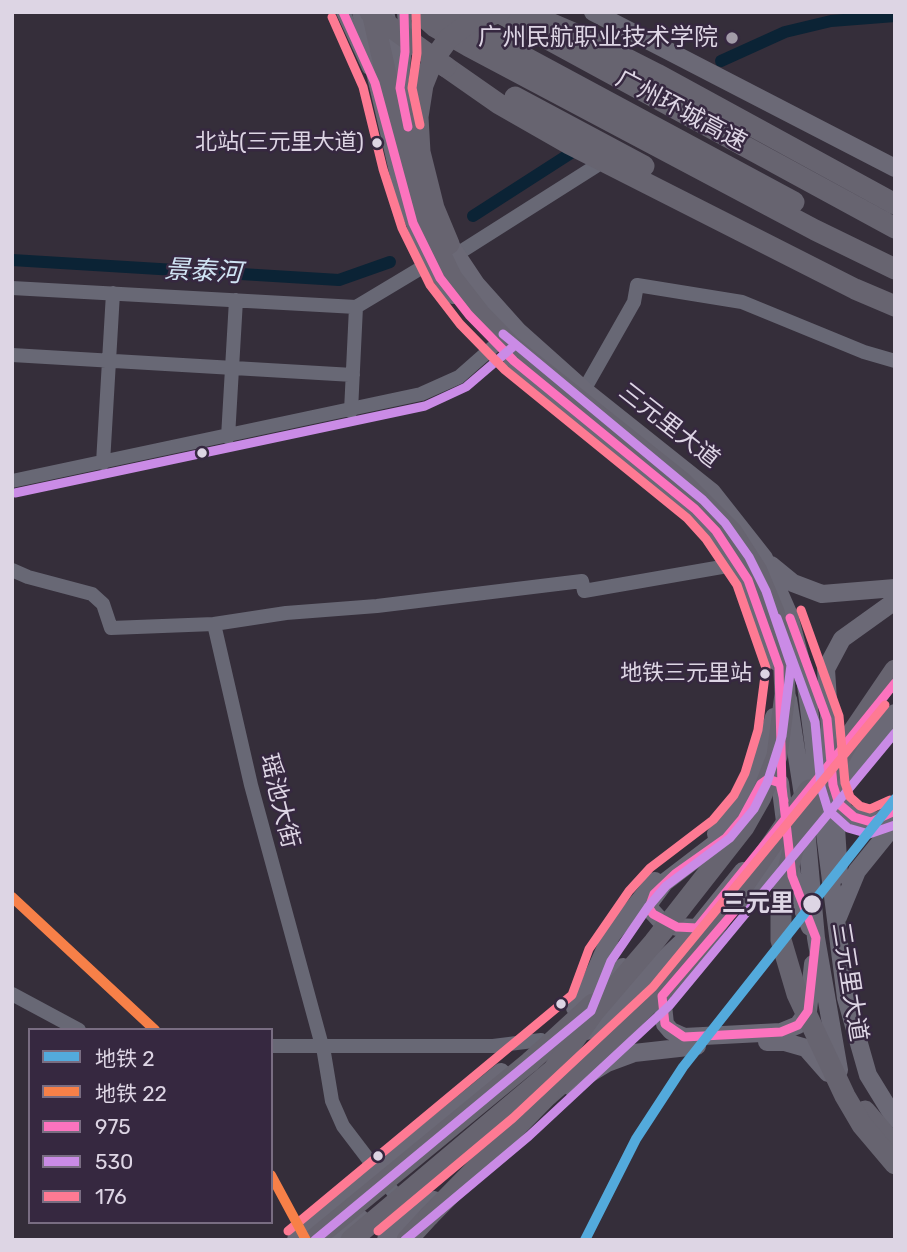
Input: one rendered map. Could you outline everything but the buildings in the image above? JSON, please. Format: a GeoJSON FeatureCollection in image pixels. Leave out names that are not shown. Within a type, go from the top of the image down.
{"type":"FeatureCollection","features":[{"type":"Feature","properties":{"kind":"highway"},"geometry":{"type":"LineString","coordinates":[[371,12],[499,104],[569,144],[895,306]]}},
{"type":"Feature","properties":{"kind":"highway"},"geometry":{"type":"LineString","coordinates":[[351,1240],[539,1083],[733,843],[754,811],[777,756],[785,715],[783,650],[768,595],[737,539],[697,495],[499,335],[469,301],[445,266],[419,213],[410,183],[371,12]]}},
{"type":"Feature","properties":{"kind":"highway"},"geometry":{"type":"LineString","coordinates":[[418,12],[435,27],[468,46],[815,230],[895,269]]}},
{"type":"Feature","properties":{"kind":"highway","name":"广州环城高速"},"geometry":{"type":"LineString","coordinates":[[441,12],[895,258]]}},
{"type":"Feature","properties":{"kind":"highway"},"geometry":{"type":"LineString","coordinates":[[499,12],[477,19],[455,33],[443,45],[428,68],[418,117],[426,181],[443,231],[481,293],[545,364],[609,426]]}},
{"type":"Feature","properties":{"kind":"highway","name":"广州环城高速"},"geometry":{"type":"LineString","coordinates":[[499,12],[895,228]]}},
{"type":"Feature","properties":{"kind":"highway"},"geometry":{"type":"LineString","coordinates":[[524,12],[615,53],[895,204]]}},
{"type":"Feature","properties":{"kind":"highway"},"geometry":{"type":"LineString","coordinates":[[539,12],[576,26],[895,188]]}},
{"type":"Feature","properties":{"kind":"highway"},"geometry":{"type":"LineString","coordinates":[[446,67],[506,93],[807,255],[895,295]]}},
{"type":"Feature","properties":{"kind":"highway"},"geometry":{"type":"LineString","coordinates":[[895,670],[850,739],[800,832],[781,897],[780,924],[787,967],[810,1024],[852,1110],[895,1164]]}},
{"type":"Feature","properties":{"kind":"highway"},"geometry":{"type":"LineString","coordinates":[[407,1240],[556,1092],[659,996],[702,944],[813,785],[850,739]]}},
{"type":"Feature","properties":{"kind":"highway"},"geometry":{"type":"LineString","coordinates":[[313,1240],[531,1061],[637,961]]}},
{"type":"Feature","properties":{"kind":"highway"},"geometry":{"type":"LineString","coordinates":[[810,1024],[851,1092],[895,1146]]}},
{"type":"Feature","properties":{"kind":"highway"},"geometry":{"type":"LineString","coordinates":[[372,1240],[556,1092]]}},
{"type":"Feature","properties":{"kind":"main road","name":"三元里大道"},"geometry":{"type":"LineString","coordinates":[[361,12],[375,83],[404,197],[431,262],[452,293],[495,343],[695,509],[716,531],[739,564],[754,594],[779,667],[798,755],[816,938],[830,1029],[849,1112],[868,1142],[895,1171]]}},
{"type":"Feature","properties":{"kind":"main road","name":"三元里大道"},"geometry":{"type":"LineString","coordinates":[[385,12],[424,185],[454,256],[517,331],[584,390],[712,492],[764,558],[789,615],[808,701],[846,998],[857,1042],[877,1093],[895,1119]]}},
{"type":"Feature","properties":{"kind":"main road"},"geometry":{"type":"LineString","coordinates":[[593,12],[895,168]]}},
{"type":"Feature","properties":{"kind":"main road"},"geometry":{"type":"LineString","coordinates":[[764,558],[793,583],[822,594],[895,588]]}},
{"type":"Feature","properties":{"kind":"main road"},"geometry":{"type":"LineString","coordinates":[[837,920],[839,863],[827,719],[826,669],[833,650],[857,626],[895,601]]}},
{"type":"Feature","properties":{"kind":"main road"},"geometry":{"type":"LineString","coordinates":[[789,615],[827,719]]}},
{"type":"Feature","properties":{"kind":"main road"},"geometry":{"type":"LineString","coordinates":[[582,1002],[600,954],[638,899],[658,877],[722,829],[744,802],[756,778],[770,733],[779,667]]}},
{"type":"Feature","properties":{"kind":"main road"},"geometry":{"type":"LineString","coordinates":[[335,1240],[504,1102],[616,1006],[697,928],[895,683]]}},
{"type":"Feature","properties":{"kind":"main road"},"geometry":{"type":"LineString","coordinates":[[697,928],[677,927],[659,919],[649,908],[654,894],[675,874],[726,838],[742,820],[761,784],[773,779],[782,787],[795,890],[816,938],[808,1011],[792,1029],[743,1036],[684,1037],[671,1031],[666,1024],[659,996],[712,939],[895,713]]}},
{"type":"Feature","properties":{"kind":"main road"},"geometry":{"type":"LineString","coordinates":[[833,785],[839,804],[855,817],[871,822],[895,811]]}},
{"type":"Feature","properties":{"kind":"main road"},"geometry":{"type":"LineString","coordinates":[[837,920],[857,871],[895,824]]}},
{"type":"Feature","properties":{"kind":"main road"},"geometry":{"type":"LineString","coordinates":[[296,1240],[541,1040],[582,1002],[640,955],[697,928]]}},
{"type":"Feature","properties":{"kind":"main road"},"geometry":{"type":"LineString","coordinates":[[386,1240],[521,1127],[556,1092],[607,1063],[634,1053],[785,1042],[806,1048],[816,1056],[849,1112]]}},
{"type":"Feature","properties":{"kind":"main road"},"geometry":{"type":"LineString","coordinates":[[418,1173],[452,1112]]}},
{"type":"Feature","properties":{"kind":"main road"},"geometry":{"type":"LineString","coordinates":[[419,1240],[473,1182],[492,1152]]}},
{"type":"Feature","properties":{"kind":"street"},"geometry":{"type":"LineString","coordinates":[[343,12],[375,83]]}},
{"type":"Feature","properties":{"kind":"street"},"geometry":{"type":"LineString","coordinates":[[400,88],[406,37],[404,12]]}},
{"type":"Feature","properties":{"kind":"street"},"geometry":{"type":"LineString","coordinates":[[454,256],[596,166]]}},
{"type":"Feature","properties":{"kind":"street"},"geometry":{"type":"LineString","coordinates":[[12,288],[356,307],[431,262]]}},
{"type":"Feature","properties":{"kind":"street"},"geometry":{"type":"LineString","coordinates":[[584,390],[635,302],[637,285],[742,302],[864,352],[895,361]]}},
{"type":"Feature","properties":{"kind":"street"},"geometry":{"type":"LineString","coordinates":[[103,463],[113,293]]}},
{"type":"Feature","properties":{"kind":"street"},"geometry":{"type":"LineString","coordinates":[[228,437],[236,300]]}},
{"type":"Feature","properties":{"kind":"street"},"geometry":{"type":"LineString","coordinates":[[351,411],[356,307]]}},
{"type":"Feature","properties":{"kind":"street"},"geometry":{"type":"LineString","coordinates":[[12,481],[421,394],[447,384],[470,369],[495,343],[517,331]]}},
{"type":"Feature","properties":{"kind":"street"},"geometry":{"type":"LineString","coordinates":[[12,355],[353,375]]}},
{"type":"Feature","properties":{"kind":"street"},"geometry":{"type":"LineString","coordinates":[[12,570],[28,577],[92,594],[103,604],[111,628],[214,624],[286,613],[377,606],[582,581],[584,591],[739,564]]}},
{"type":"Feature","properties":{"kind":"street","name":"瑶池大街"},"geometry":{"type":"LineString","coordinates":[[214,624],[251,785],[338,1116],[394,1193]]}},
{"type":"Feature","properties":{"kind":"street"},"geometry":{"type":"LineString","coordinates":[[779,667],[782,787]]}},
{"type":"Feature","properties":{"kind":"street"},"geometry":{"type":"LineString","coordinates":[[12,994],[75,1028]]}},
{"type":"Feature","properties":{"kind":"street"},"geometry":{"type":"LineString","coordinates":[[273,1046],[494,1046],[541,1040]]}},
{"type":"Feature","properties":{"kind":"street"},"geometry":{"type":"LineString","coordinates":[[504,1102],[519,1116],[521,1127]]}},
{"type":"Feature","properties":{"kind":"waterway","name":"景泰河"},"geometry":{"type":"LineString","coordinates":[[721,61],[785,32],[831,21],[895,16]]}},
{"type":"Feature","properties":{"kind":"waterway","name":"景泰河"},"geometry":{"type":"LineString","coordinates":[[473,216],[571,153]]}},
{"type":"Feature","properties":{"kind":"waterway","name":"景泰河"},"geometry":{"type":"LineString","coordinates":[[12,260],[339,280],[390,262]]}},
{"type":"Feature","properties":{"kind":"metro line","name":"2"},"geometry":{"type":"LineString","coordinates":[[585,1240],[636,1139],[683,1067],[895,799]]}},
{"type":"Feature","properties":{"kind":"metro line","name":"22"},"geometry":{"type":"LineString","coordinates":[[12,897],[153,1028]]}},
{"type":"Feature","properties":{"kind":"metro line","name":"22"},"geometry":{"type":"LineString","coordinates":[[273,1179],[306,1240]]}},
{"type":"Feature","properties":{"kind":"transit line","name":"975"},"geometry":{"type":"LineString","coordinates":[[343,12],[375,83],[413,223],[440,278],[469,315],[514,361],[695,509],[716,531],[748,580],[779,667],[782,787],[792,876],[816,938],[808,1011],[798,1025],[781,1032],[684,1037],[665,1024],[662,996]]}},
{"type":"Feature","properties":{"kind":"transit line","name":"975"},"geometry":{"type":"LineString","coordinates":[[404,12],[405,52],[400,88],[408,127]]}},
{"type":"Feature","properties":{"kind":"transit line","name":"176"},"geometry":{"type":"LineString","coordinates":[[416,12],[417,53],[412,88],[420,125]]}},
{"type":"Feature","properties":{"kind":"transit line","name":"176"},"geometry":{"type":"LineString","coordinates":[[288,1231],[572,995],[589,949],[629,891],[650,868],[713,820],[734,795],[745,773],[758,730],[766,668],[737,585],[706,539],[687,518],[505,370],[460,324],[430,285],[402,228],[383,169],[363,87],[332,17]]}},
{"type":"Feature","properties":{"kind":"transit line","name":"530"},"geometry":{"type":"LineString","coordinates":[[315,1240],[591,1011],[611,961],[648,907],[666,886],[730,838],[754,809],[767,783],[782,736],[791,665],[766,591],[749,557],[725,523],[703,500],[503,334]]}},
{"type":"Feature","properties":{"kind":"transit line","name":"530"},"geometry":{"type":"LineString","coordinates":[[15,493],[425,406],[466,387],[515,345]]}},
{"type":"Feature","properties":{"kind":"transit line","name":"176"},"geometry":{"type":"LineString","coordinates":[[801,610],[839,716],[845,783],[850,797],[860,806],[870,809],[890,800]]}},
{"type":"Feature","properties":{"kind":"transit line","name":"530"},"geometry":{"type":"LineString","coordinates":[[777,618],[815,722],[821,787],[828,810],[848,828],[869,834],[895,825]]}},
{"type":"Feature","properties":{"kind":"transit line","name":"975"},"geometry":{"type":"LineString","coordinates":[[790,618],[827,719],[833,785],[839,804],[854,817],[871,822],[895,811]]}},
{"type":"Feature","properties":{"kind":"transit line","name":"975"},"geometry":{"type":"LineString","coordinates":[[784,801],[780,783],[768,779],[761,784],[742,819],[726,838],[675,874],[654,894],[649,908],[653,914],[677,927],[697,928],[895,683]]}},
{"type":"Feature","properties":{"kind":"transit line","name":"176"},"geometry":{"type":"LineString","coordinates":[[378,1231],[513,1118],[653,987],[885,705]]}},
{"type":"Feature","properties":{"kind":"transit line","name":"530"},"geometry":{"type":"LineString","coordinates":[[405,1240],[529,1136],[670,1005],[895,733]]}},
{"type":"Feature","properties":{"kind":"transit line","name":"975"},"geometry":{"type":"LineString","coordinates":[[662,996],[734,912]]}},
{"type":"Feature","properties":{"kind":"place","name":"广州民航职业技术学院"},"geometry":{"type":"Point","coordinates":[732,38]}},
{"type":"Feature","properties":{"kind":"place","name":"北站(三元里大道)"},"geometry":{"type":"Point","coordinates":[377,143]}},
{"type":"Feature","properties":{"kind":"place","name":"地铁三元里站"},"geometry":{"type":"Point","coordinates":[765,674]}},
{"type":"Feature","properties":{"kind":"place","name":"三元里"},"geometry":{"type":"Point","coordinates":[812,904]}}]}
